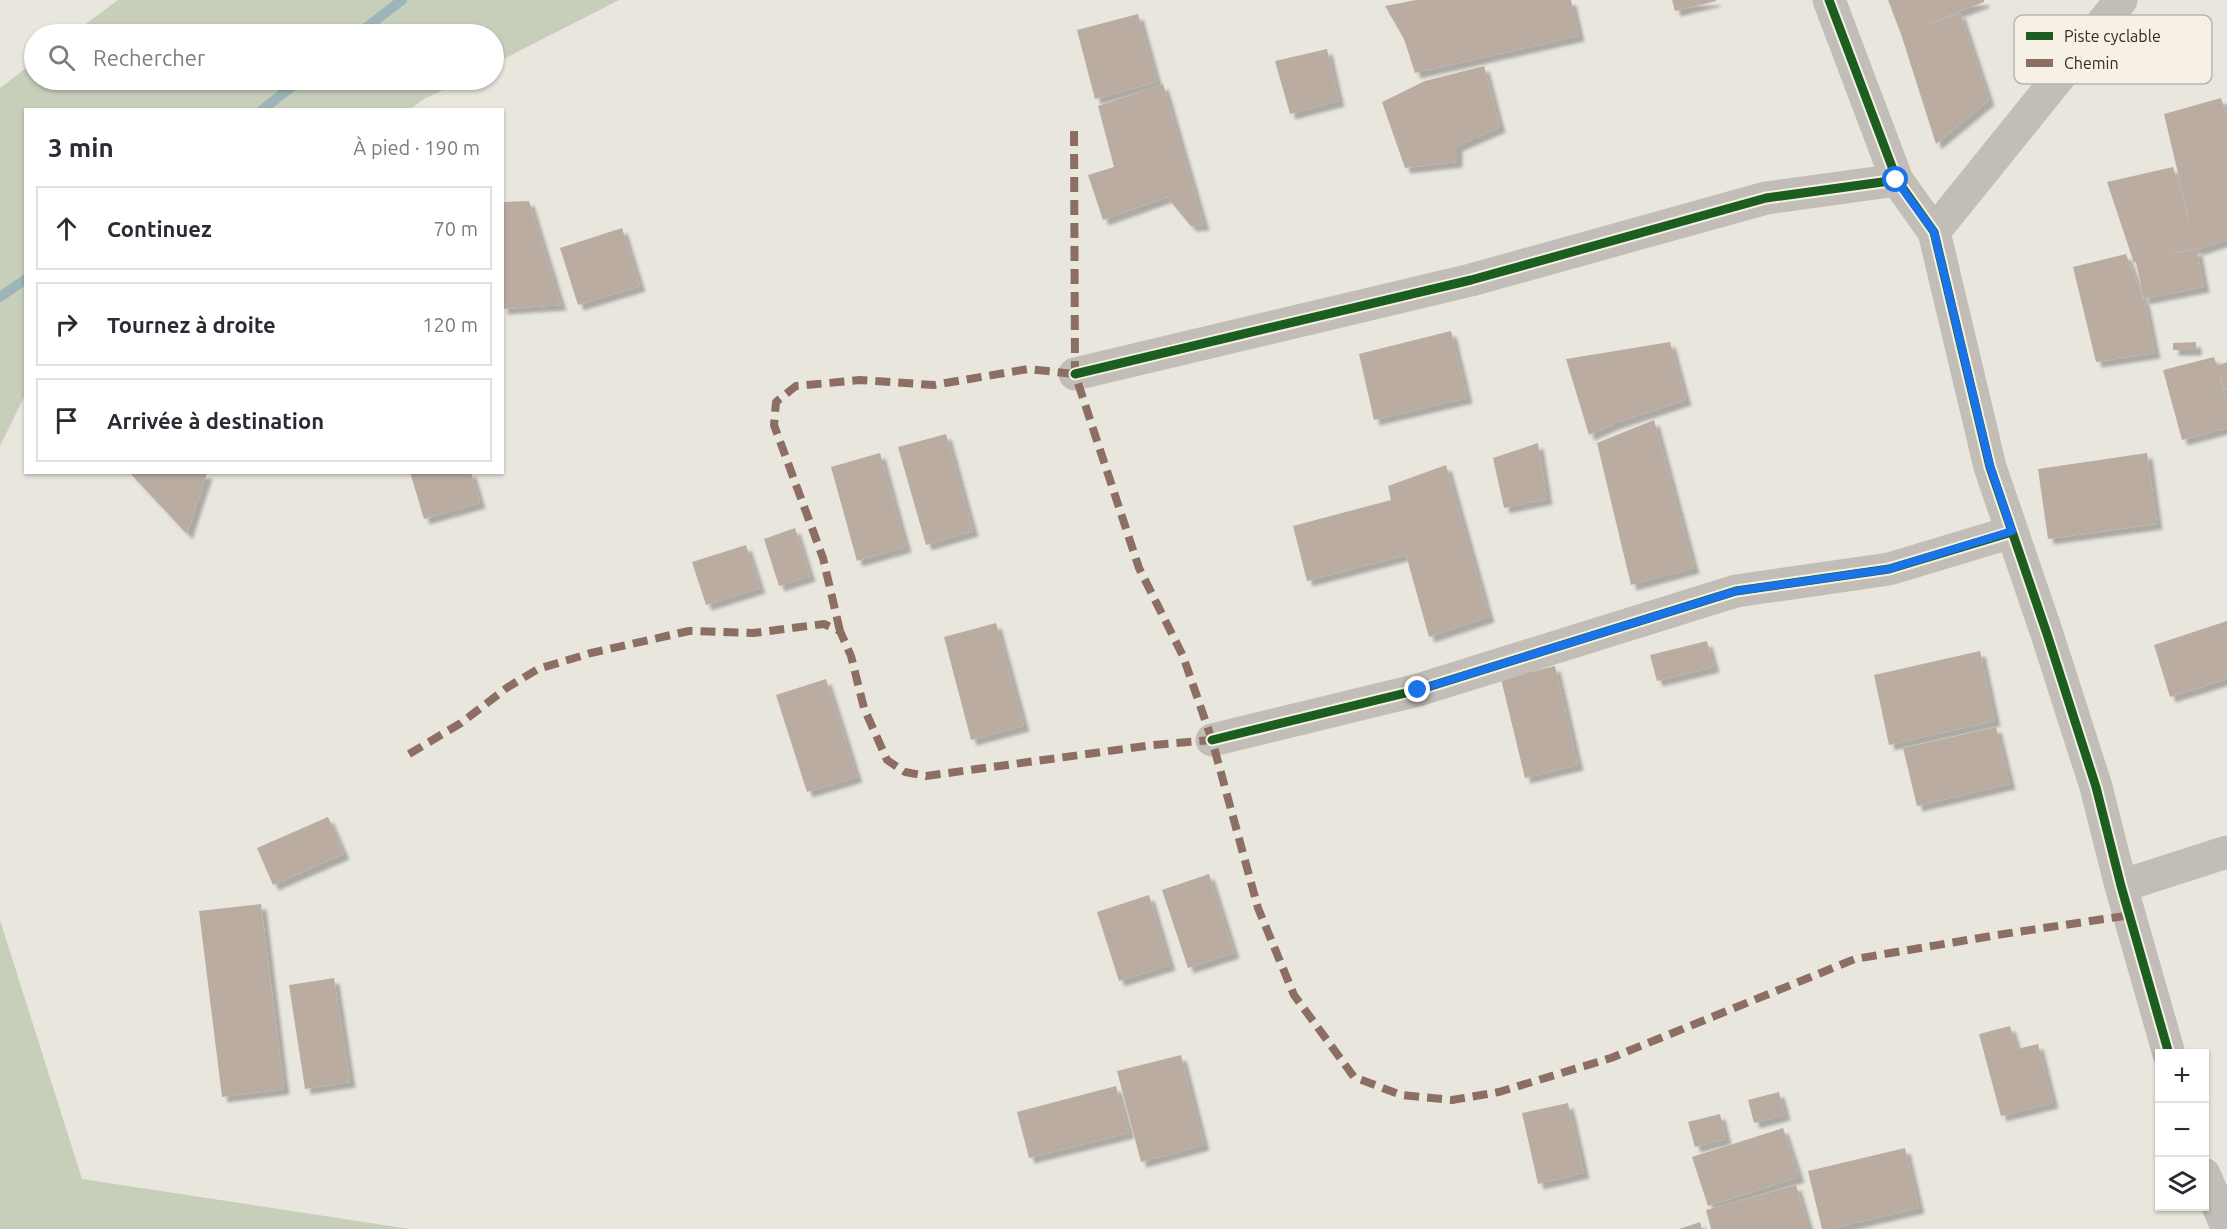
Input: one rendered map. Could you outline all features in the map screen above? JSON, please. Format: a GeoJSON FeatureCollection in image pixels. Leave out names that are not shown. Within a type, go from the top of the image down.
{"type":"FeatureCollection","features":[{"type":"Feature","properties":{"kind":"street"},"geometry":{"type":"LineString","coordinates":[[1829,0],[1896,180],[1934,232],[1990,466],[2096,787],[2121,886],[2168,1049]]}},
{"type":"Feature","properties":{"kind":"street"},"geometry":{"type":"LineString","coordinates":[[2109,15],[2121,0]]}},
{"type":"Feature","properties":{"kind":"street"},"geometry":{"type":"LineString","coordinates":[[1934,232],[2053,84]]}},
{"type":"Feature","properties":{"kind":"street"},"geometry":{"type":"LineString","coordinates":[[1075,374],[1471,280],[1766,198],[1896,180]]}},
{"type":"Feature","properties":{"kind":"street"},"geometry":{"type":"LineString","coordinates":[[1212,740],[1418,690],[1736,591],[1889,569],[2012,531]]}},
{"type":"Feature","properties":{"kind":"street"},"geometry":{"type":"LineString","coordinates":[[2121,886],[2227,852]]}},
{"type":"Feature","properties":{"kind":"street"},"geometry":{"type":"LineString","coordinates":[[2209,1184],[2227,1227]]}},
{"type":"Feature","properties":{"kind":"green space"},"geometry":{"type":"Polygon","coordinates":[[[118,0],[619,0],[504,59],[504,24],[86,24],[118,0]]]}},
{"type":"Feature","properties":{"kind":"green space"},"geometry":{"type":"Polygon","coordinates":[[[24,70],[24,90],[443,90],[411,108],[24,108],[24,397],[0,446],[0,88],[24,70]]]}},
{"type":"Feature","properties":{"kind":"green space"},"geometry":{"type":"Polygon","coordinates":[[[0,920],[82,1179],[410,1229],[0,1229],[0,920]]]}},
{"type":"Feature","properties":{"kind":"building"},"geometry":{"type":"Polygon","coordinates":[[[1416,0],[1571,0],[1579,36],[1415,73],[1404,39],[1385,6],[1416,0]]]}},
{"type":"Feature","properties":{"kind":"building"},"geometry":{"type":"Polygon","coordinates":[[[1672,0],[1716,0],[1716,1],[1675,11],[1672,0]]]}},
{"type":"Feature","properties":{"kind":"building"},"geometry":{"type":"Polygon","coordinates":[[[1888,0],[1984,0],[1984,2],[1922,26],[1960,13],[1989,100],[1936,144],[1901,34],[1888,0]]]}},
{"type":"Feature","properties":{"kind":"building"},"geometry":{"type":"Polygon","coordinates":[[[1138,14],[1157,82],[1095,99],[1077,30],[1138,14]]]}},
{"type":"Feature","properties":{"kind":"building"},"geometry":{"type":"Polygon","coordinates":[[[1327,49],[1339,101],[1290,114],[1275,61],[1327,49]]]}},
{"type":"Feature","properties":{"kind":"building"},"geometry":{"type":"Polygon","coordinates":[[[1484,66],[1500,127],[1457,146],[1457,162],[1405,168],[1382,102],[1425,81],[1484,66]]]}},
{"type":"Feature","properties":{"kind":"building"},"geometry":{"type":"Polygon","coordinates":[[[1163,84],[1204,225],[1191,226],[1167,197],[1103,220],[1088,175],[1114,167],[1098,106],[1163,84]]]}},
{"type":"Feature","properties":{"kind":"building"},"geometry":{"type":"Polygon","coordinates":[[[2221,98],[2227,115],[2227,240],[2197,250],[2204,287],[2144,299],[2136,262],[2134,263],[2107,182],[2173,167],[2190,224],[2164,114],[2221,98]],[[2196,248],[2167,255],[2197,250],[2196,248]]]}},
{"type":"Feature","properties":{"kind":"building"},"geometry":{"type":"Polygon","coordinates":[[[529,201],[561,305],[504,309],[504,202],[529,201]]]}},
{"type":"Feature","properties":{"kind":"building"},"geometry":{"type":"Polygon","coordinates":[[[622,228],[640,286],[578,305],[560,248],[622,228]]]}},
{"type":"Feature","properties":{"kind":"building"},"geometry":{"type":"Polygon","coordinates":[[[2126,254],[2145,304],[2155,353],[2096,362],[2073,267],[2126,254]]]}},
{"type":"Feature","properties":{"kind":"building"},"geometry":{"type":"Polygon","coordinates":[[[1451,331],[1467,398],[1374,420],[1359,354],[1451,331]]]}},
{"type":"Feature","properties":{"kind":"building"},"geometry":{"type":"Polygon","coordinates":[[[1670,342],[1686,400],[1616,423],[1589,435],[1566,359],[1670,342]]]}},
{"type":"Feature","properties":{"kind":"building"},"geometry":{"type":"Polygon","coordinates":[[[2196,342],[2196,350],[2173,350],[2173,343],[2196,342]]]}},
{"type":"Feature","properties":{"kind":"building"},"geometry":{"type":"Polygon","coordinates":[[[2214,357],[2217,366],[2227,362],[2227,389],[2225,390],[2219,373],[2227,404],[2227,428],[2182,440],[2163,370],[2214,357]]]}},
{"type":"Feature","properties":{"kind":"building"},"geometry":{"type":"Polygon","coordinates":[[[1654,420],[1694,568],[1631,585],[1597,443],[1654,420]]]}},
{"type":"Feature","properties":{"kind":"building"},"geometry":{"type":"Polygon","coordinates":[[[946,434],[973,531],[926,545],[898,447],[946,434]]]}},
{"type":"Feature","properties":{"kind":"building"},"geometry":{"type":"Polygon","coordinates":[[[1538,443],[1547,499],[1504,508],[1493,458],[1538,443]]]}},
{"type":"Feature","properties":{"kind":"building"},"geometry":{"type":"Polygon","coordinates":[[[880,453],[906,547],[857,561],[831,467],[880,453]]]}},
{"type":"Feature","properties":{"kind":"building"},"geometry":{"type":"Polygon","coordinates":[[[2147,453],[2157,524],[2048,539],[2038,469],[2147,453]]]}},
{"type":"Feature","properties":{"kind":"building"},"geometry":{"type":"Polygon","coordinates":[[[1446,465],[1489,617],[1429,637],[1406,555],[1307,581],[1293,526],[1391,500],[1388,486],[1446,465]]]}},
{"type":"Feature","properties":{"kind":"building"},"geometry":{"type":"Polygon","coordinates":[[[131,474],[207,474],[187,534],[131,474]]]}},
{"type":"Feature","properties":{"kind":"building"},"geometry":{"type":"Polygon","coordinates":[[[411,474],[472,474],[480,503],[424,519],[411,474]]]}},
{"type":"Feature","properties":{"kind":"building"},"geometry":{"type":"Polygon","coordinates":[[[795,528],[810,576],[779,586],[764,539],[795,528]]]}},
{"type":"Feature","properties":{"kind":"building"},"geometry":{"type":"Polygon","coordinates":[[[746,545],[760,588],[706,605],[692,562],[746,545]]]}},
{"type":"Feature","properties":{"kind":"building"},"geometry":{"type":"Polygon","coordinates":[[[2227,621],[2227,679],[2170,697],[2154,645],[2227,621]]]}},
{"type":"Feature","properties":{"kind":"building"},"geometry":{"type":"Polygon","coordinates":[[[996,623],[1024,726],[971,740],[944,637],[996,623]]]}},
{"type":"Feature","properties":{"kind":"building"},"geometry":{"type":"Polygon","coordinates":[[[1707,641],[1714,667],[1657,681],[1650,655],[1707,641]]]}},
{"type":"Feature","properties":{"kind":"building"},"geometry":{"type":"Polygon","coordinates":[[[1980,651],[1995,721],[1889,745],[1874,675],[1980,651]]]}},
{"type":"Feature","properties":{"kind":"building"},"geometry":{"type":"Polygon","coordinates":[[[1555,666],[1578,765],[1525,778],[1501,679],[1555,666]]]}},
{"type":"Feature","properties":{"kind":"building"},"geometry":{"type":"Polygon","coordinates":[[[826,679],[857,777],[807,792],[776,695],[826,679]]]}},
{"type":"Feature","properties":{"kind":"building"},"geometry":{"type":"Polygon","coordinates":[[[1996,727],[2010,784],[1917,806],[1903,748],[1996,727]]]}},
{"type":"Feature","properties":{"kind":"building"},"geometry":{"type":"Polygon","coordinates":[[[328,817],[344,854],[273,885],[257,848],[328,817]]]}},
{"type":"Feature","properties":{"kind":"building"},"geometry":{"type":"Polygon","coordinates":[[[1209,874],[1234,953],[1188,968],[1162,890],[1209,874]]]}},
{"type":"Feature","properties":{"kind":"building"},"geometry":{"type":"Polygon","coordinates":[[[1149,895],[1170,965],[1119,981],[1097,912],[1149,895]]]}},
{"type":"Feature","properties":{"kind":"building"},"geometry":{"type":"Polygon","coordinates":[[[261,904],[284,1089],[222,1097],[199,911],[261,904]]]}},
{"type":"Feature","properties":{"kind":"building"},"geometry":{"type":"Polygon","coordinates":[[[334,978],[350,1082],[305,1089],[289,985],[334,978]]]}},
{"type":"Feature","properties":{"kind":"building"},"geometry":{"type":"Polygon","coordinates":[[[2010,1026],[2017,1049],[2038,1044],[2053,1103],[2001,1116],[1979,1034],[2010,1026]]]}},
{"type":"Feature","properties":{"kind":"building"},"geometry":{"type":"Polygon","coordinates":[[[1181,1055],[1204,1145],[1141,1162],[1117,1071],[1181,1055]]]}},
{"type":"Feature","properties":{"kind":"building"},"geometry":{"type":"Polygon","coordinates":[[[1116,1086],[1129,1133],[1029,1158],[1017,1112],[1116,1086]]]}},
{"type":"Feature","properties":{"kind":"building"},"geometry":{"type":"Polygon","coordinates":[[[1779,1092],[1785,1115],[1754,1123],[1748,1100],[1779,1092]]]}},
{"type":"Feature","properties":{"kind":"building"},"geometry":{"type":"Polygon","coordinates":[[[1568,1103],[1584,1173],[1538,1184],[1522,1113],[1568,1103]]]}},
{"type":"Feature","properties":{"kind":"building"},"geometry":{"type":"Polygon","coordinates":[[[1720,1114],[1726,1139],[1695,1147],[1688,1122],[1720,1114]]]}},
{"type":"Feature","properties":{"kind":"building"},"geometry":{"type":"Polygon","coordinates":[[[1783,1128],[1799,1177],[1708,1206],[1692,1157],[1783,1128]]]}},
{"type":"Feature","properties":{"kind":"building"},"geometry":{"type":"Polygon","coordinates":[[[1905,1148],[1919,1208],[1822,1229],[1808,1171],[1905,1148]]]}},
{"type":"Feature","properties":{"kind":"building"},"geometry":{"type":"Polygon","coordinates":[[[1796,1185],[1809,1229],[1711,1229],[1706,1210],[1796,1185]]]}},
{"type":"Feature","properties":{"kind":"building"},"geometry":{"type":"Polygon","coordinates":[[[1700,1222],[1702,1229],[1679,1229],[1700,1222]]]}},
{"type":"Feature","properties":{"kind":"waterway"},"geometry":{"type":"LineString","coordinates":[[371,24],[402,0]]}},
{"type":"Feature","properties":{"kind":"waterway"},"geometry":{"type":"LineString","coordinates":[[265,108],[287,90]]}},
{"type":"Feature","properties":{"kind":"waterway"},"geometry":{"type":"LineString","coordinates":[[0,297],[24,280]]}},
{"type":"Feature","properties":{"kind":"marked path"},"geometry":{"type":"LineString","coordinates":[[1074,131],[1075,374],[1139,568],[1183,656],[1212,740],[1258,908],[1294,995],[1354,1077],[1401,1095],[1452,1100],[1499,1092],[1611,1058],[1855,959],[2131,915]]}},
{"type":"Feature","properties":{"kind":"marked path"},"geometry":{"type":"LineString","coordinates":[[840,631],[823,558],[774,425],[776,402],[796,386],[860,380],[934,385],[1028,369],[1075,374]]}},
{"type":"Feature","properties":{"kind":"marked path"},"geometry":{"type":"LineString","coordinates":[[409,754],[461,723],[508,687],[538,669],[591,653],[689,631],[753,633],[824,624],[840,631],[851,656],[864,708],[887,760],[905,772],[926,776],[1153,745],[1212,740]]}},
{"type":"Feature","properties":{"kind":"cycle path"},"geometry":{"type":"LineString","coordinates":[[1829,0],[1897,180],[1934,232],[1990,467],[2096,787],[2121,886],[2168,1049]]}},
{"type":"Feature","properties":{"kind":"cycle path"},"geometry":{"type":"LineString","coordinates":[[1075,374],[1471,280],[1766,198],[1897,180]]}},
{"type":"Feature","properties":{"kind":"cycle path"},"geometry":{"type":"LineString","coordinates":[[1212,740],[1418,690],[1736,591],[1889,569],[2012,532]]}},
{"type":"Feature","properties":{"kind":"route"},"geometry":{"type":"LineString","coordinates":[[1418,690],[1736,591],[1889,569],[2012,531],[1990,466],[1934,232],[1896,180]]}}]}
